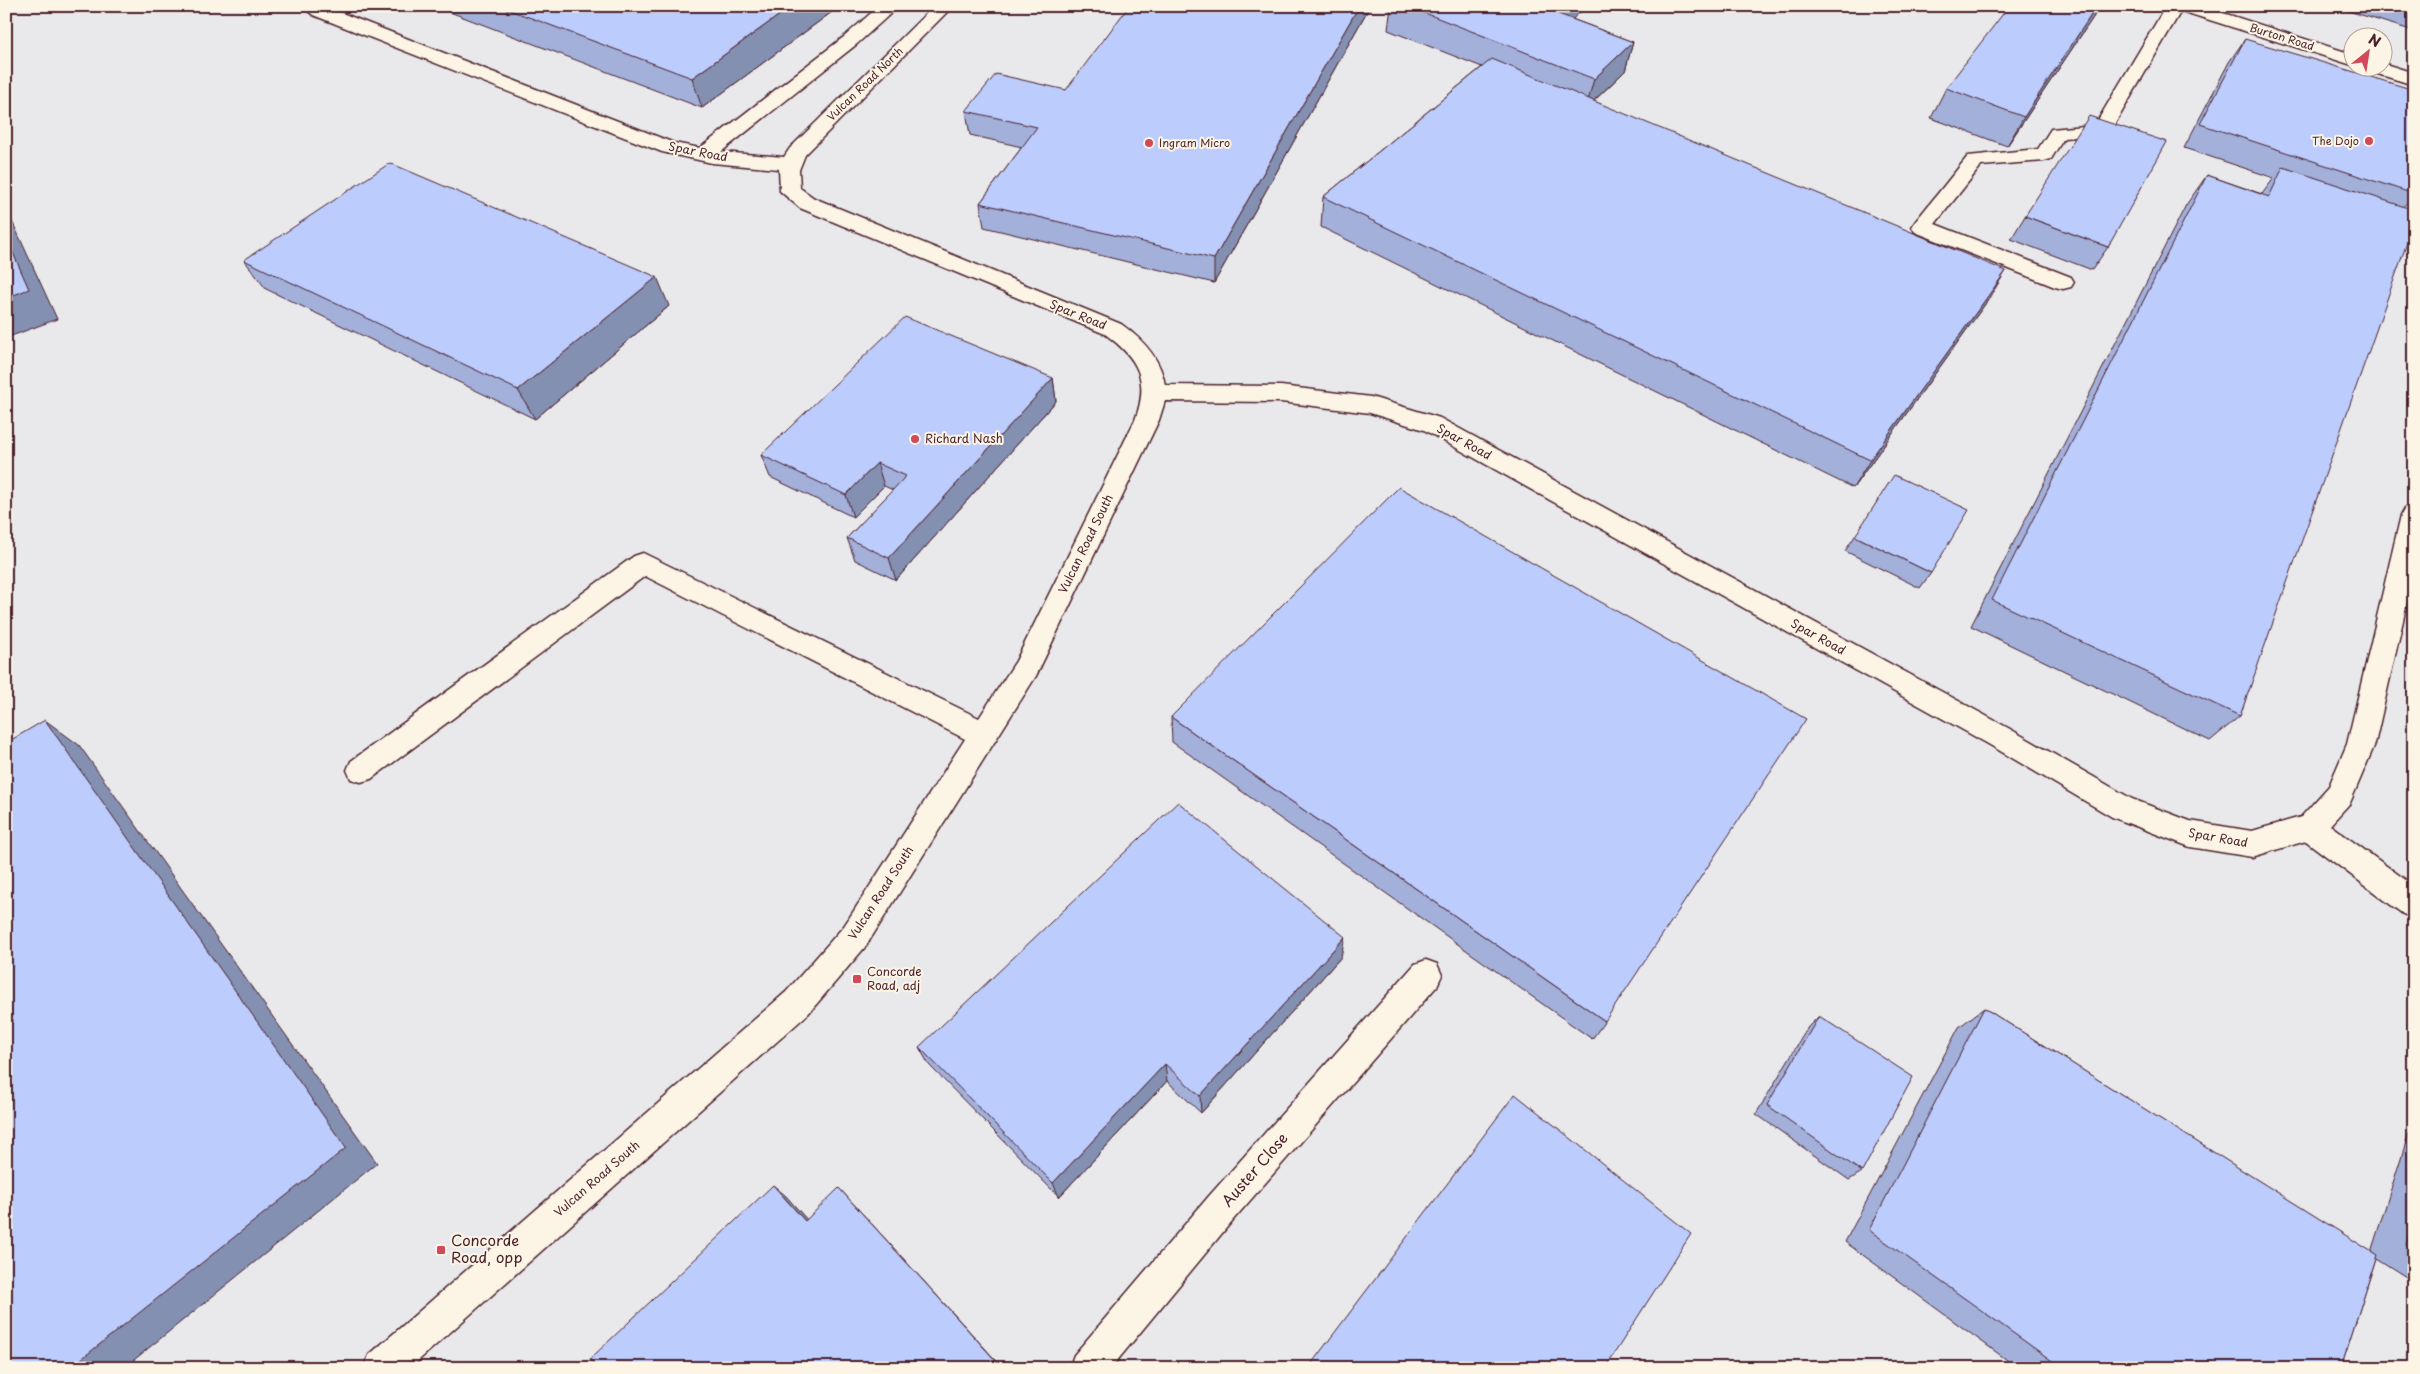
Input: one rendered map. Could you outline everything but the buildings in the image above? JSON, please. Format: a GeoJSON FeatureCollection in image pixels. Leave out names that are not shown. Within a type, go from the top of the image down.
{"type":"FeatureCollection","features":[{"type":"Feature","properties":{"kind":"street","name":"Spar Road"},"geometry":{"type":"LineString","coordinates":[[311,6],[427,55],[669,148],[704,155],[790,164],[787,175],[790,191],[806,203],[1113,329],[1132,342],[1148,363],[1154,393],[1281,394],[1371,405],[1432,424],[2000,737],[2122,808],[2190,834],[2252,844],[2310,827]]}},
{"type":"Feature","properties":{"kind":"street"},"geometry":{"type":"LineString","coordinates":[[704,155],[852,40],[890,6]]}},
{"type":"Feature","properties":{"kind":"street","name":"Vulcan Road North"},"geometry":{"type":"LineString","coordinates":[[790,164],[814,133],[890,62],[944,6]]}},
{"type":"Feature","properties":{"kind":"street"},"geometry":{"type":"LineString","coordinates":[[2063,282],[1922,227],[1975,160],[2044,155],[2058,133],[2102,130],[2175,6]]}},
{"type":"Feature","properties":{"kind":"street","name":"Burton Road"},"geometry":{"type":"LineString","coordinates":[[2182,6],[2342,57]]}},
{"type":"Feature","properties":{"kind":"street"},"geometry":{"type":"LineString","coordinates":[[2392,72],[2414,79]]}},
{"type":"Feature","properties":{"kind":"street","name":"Vulcan Road South"},"geometry":{"type":"LineString","coordinates":[[382,1368],[797,1003],[855,936],[1026,668],[1148,420],[1154,393]]}},
{"type":"Feature","properties":{"kind":"street"},"geometry":{"type":"LineString","coordinates":[[2414,515],[2361,744],[2340,794],[2310,827],[2414,904]]}},
{"type":"Feature","properties":{"kind":"street"},"geometry":{"type":"LineString","coordinates":[[361,770],[643,563],[983,734]]}},
{"type":"Feature","properties":{"kind":"street","name":"Auster Close"},"geometry":{"type":"LineString","coordinates":[[1087,1368],[1221,1208],[1426,975]]}},
{"type":"Feature","properties":{"kind":"shaded area"},"geometry":{"type":"Polygon","coordinates":[[[6,6],[2414,6],[2414,1368],[6,1368],[6,6]]]}},
{"type":"Feature","properties":{"kind":"place","name":"The Dojo"},"geometry":{"type":"Point","coordinates":[2369,141]}},
{"type":"Feature","properties":{"kind":"place","name":"Ingram Micro"},"geometry":{"type":"Point","coordinates":[1149,143]}},
{"type":"Feature","properties":{"kind":"place","name":"Richard Nash"},"geometry":{"type":"Point","coordinates":[915,439]}},
{"type":"Feature","properties":{"kind":"place","name":"Concorde Road, adj"},"geometry":{"type":"Point","coordinates":[857,979]}},
{"type":"Feature","properties":{"kind":"place","name":"Concorde Road, opp"},"geometry":{"type":"Point","coordinates":[441,1250]}}]}
